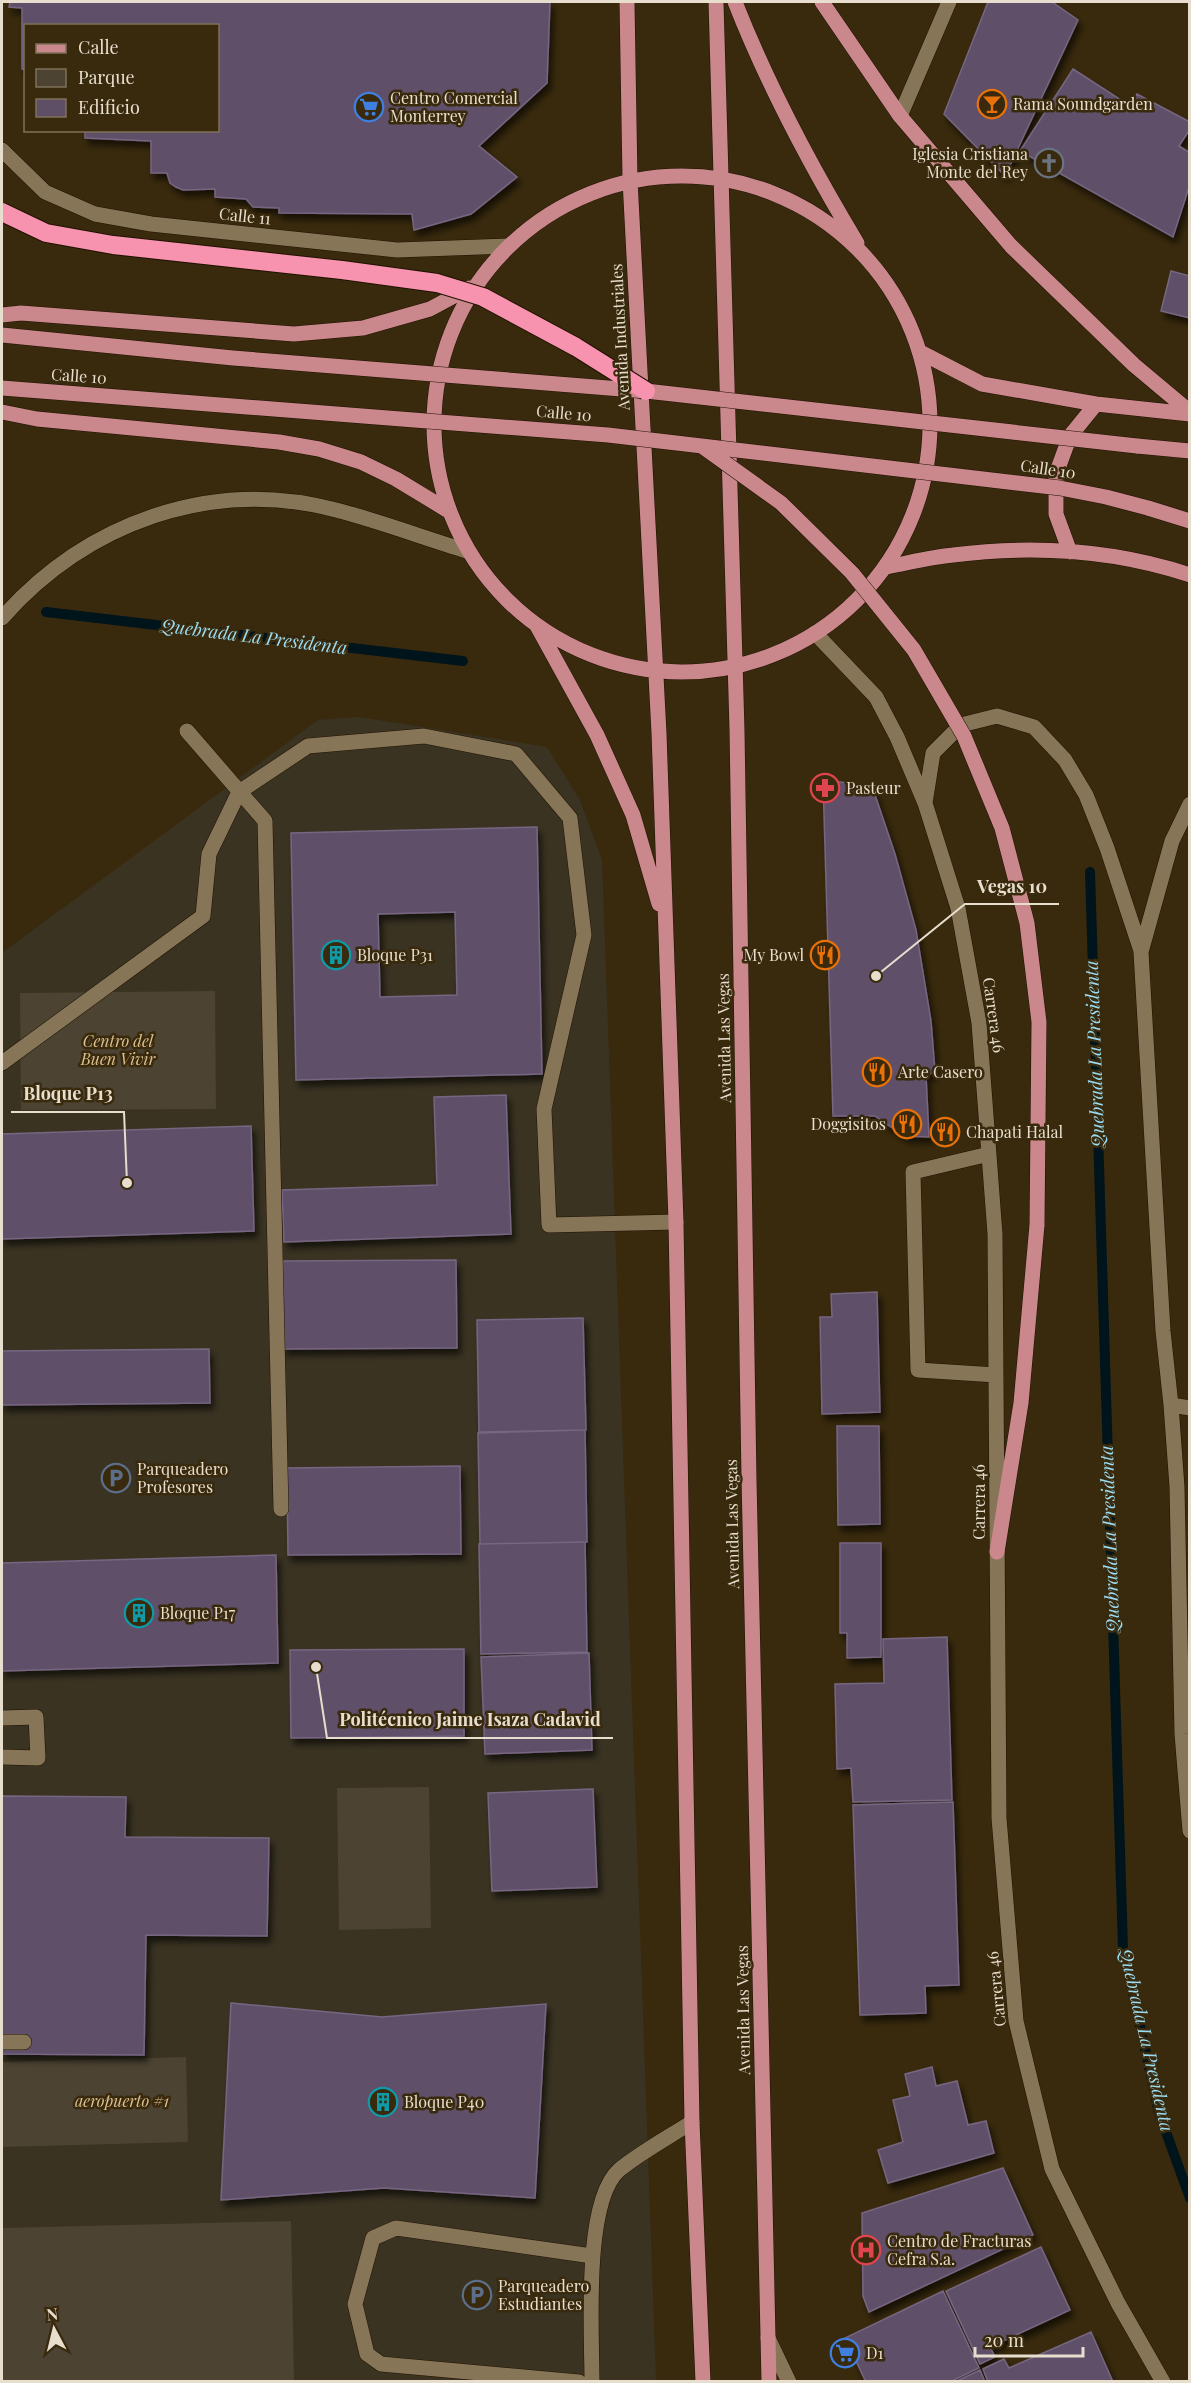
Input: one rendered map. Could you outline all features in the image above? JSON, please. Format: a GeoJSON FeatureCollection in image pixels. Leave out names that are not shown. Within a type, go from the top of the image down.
{"type":"FeatureCollection","features":[{"type":"Feature","properties":{"kind":"highway"},"geometry":{"type":"LineString","coordinates":[[2,212],[46,233],[112,245],[342,270],[437,283],[483,297],[576,348],[646,391]]}},
{"type":"Feature","properties":{"kind":"main road","name":"Avenida Industriales"},"geometry":{"type":"LineString","coordinates":[[627,2],[630,180],[656,670]]}},
{"type":"Feature","properties":{"kind":"main road"},"geometry":{"type":"LineString","coordinates":[[716,2],[735,666]]}},
{"type":"Feature","properties":{"kind":"main road"},"geometry":{"type":"LineString","coordinates":[[735,2],[795,135],[861,251],[898,298],[922,353],[932,427],[919,501],[886,567],[854,604],[815,633],[776,653],[735,666],[694,671],[656,670],[593,656],[537,626],[498,592],[467,551],[447,510],[434,453],[434,394],[447,337],[475,285],[507,246],[564,204],[630,180],[677,175],[721,178],[797,203],[861,251]]}},
{"type":"Feature","properties":{"kind":"main road"},"geometry":{"type":"LineString","coordinates":[[822,2],[900,116],[1011,246],[1134,366],[1190,413]]}},
{"type":"Feature","properties":{"kind":"main road"},"geometry":{"type":"LineString","coordinates":[[2,315],[21,313],[294,334],[374,325],[430,309],[475,285]]}},
{"type":"Feature","properties":{"kind":"main road","name":"Calle 10"},"geometry":{"type":"LineString","coordinates":[[2,335],[233,358],[646,391],[1190,451]]}},
{"type":"Feature","properties":{"kind":"main road"},"geometry":{"type":"LineString","coordinates":[[922,353],[982,384],[1096,404],[1190,413]]}},
{"type":"Feature","properties":{"kind":"main road","name":"Calle 10"},"geometry":{"type":"LineString","coordinates":[[2,388],[422,420],[700,445],[1060,488],[1106,496],[1190,521]]}},
{"type":"Feature","properties":{"kind":"main road"},"geometry":{"type":"LineString","coordinates":[[1070,552],[1056,514],[1056,474],[1070,436],[1096,404]]}},
{"type":"Feature","properties":{"kind":"main road"},"geometry":{"type":"LineString","coordinates":[[4,412],[37,419],[279,442],[319,449],[370,466],[396,478],[447,510]]}},
{"type":"Feature","properties":{"kind":"main road"},"geometry":{"type":"LineString","coordinates":[[700,445],[781,503],[852,573],[914,650],[964,736],[1002,828],[1028,923],[1039,1022],[1037,1225],[1022,1403],[998,1552]]}},
{"type":"Feature","properties":{"kind":"main road"},"geometry":{"type":"LineString","coordinates":[[886,567],[953,555],[1023,550],[1107,555],[1153,563],[1190,575]]}},
{"type":"Feature","properties":{"kind":"main road"},"geometry":{"type":"LineString","coordinates":[[537,626],[597,735],[633,815],[666,927]]}},
{"type":"Feature","properties":{"kind":"main road","name":"Avenida Las Vegas"},"geometry":{"type":"LineString","coordinates":[[735,666],[749,1503],[769,2382]]}},
{"type":"Feature","properties":{"kind":"main road"},"geometry":{"type":"LineString","coordinates":[[656,670],[676,1222],[692,2122],[703,2382]]}},
{"type":"Feature","properties":{"kind":"street"},"geometry":{"type":"LineString","coordinates":[[900,116],[949,2]]}},
{"type":"Feature","properties":{"kind":"street","name":"Calle 11"},"geometry":{"type":"LineString","coordinates":[[2,150],[45,192],[95,214],[150,224],[397,250],[507,246]]}},
{"type":"Feature","properties":{"kind":"street"},"geometry":{"type":"LineString","coordinates":[[2,618],[21,596],[57,565],[98,539],[142,519],[188,506],[236,500],[284,501],[336,510],[467,551]]}},
{"type":"Feature","properties":{"kind":"street","name":"Carrera 46"},"geometry":{"type":"LineString","coordinates":[[815,633],[876,698],[897,737],[925,803],[958,908],[979,1023],[995,1233],[999,1818],[1016,2021],[1052,2169],[1118,2303],[1163,2382]]}},
{"type":"Feature","properties":{"kind":"street"},"geometry":{"type":"LineString","coordinates":[[925,803],[933,753],[961,725],[997,716],[1034,727],[1065,759],[1086,795],[1107,848],[1141,952],[1163,1331],[1177,1486],[1190,1831]]}},
{"type":"Feature","properties":{"kind":"street"},"geometry":{"type":"LineString","coordinates":[[187,730],[265,821],[281,1509]]}},
{"type":"Feature","properties":{"kind":"street"},"geometry":{"type":"LineString","coordinates":[[2,1063],[203,916],[209,854],[239,792],[308,746],[424,736],[516,754],[570,818],[584,935],[544,1108],[549,1225],[676,1222]]}},
{"type":"Feature","properties":{"kind":"street"},"geometry":{"type":"LineString","coordinates":[[1141,952],[1172,841],[1190,804]]}},
{"type":"Feature","properties":{"kind":"street"},"geometry":{"type":"LineString","coordinates":[[989,1154],[913,1172],[918,1370],[996,1375]]}},
{"type":"Feature","properties":{"kind":"street"},"geometry":{"type":"LineString","coordinates":[[1171,1405],[1190,1408]]}},
{"type":"Feature","properties":{"kind":"street"},"geometry":{"type":"LineString","coordinates":[[2,1718],[36,1717],[38,1758],[2,1757]]}},
{"type":"Feature","properties":{"kind":"street"},"geometry":{"type":"LineString","coordinates":[[2,2042],[24,2042]]}},
{"type":"Feature","properties":{"kind":"street"},"geometry":{"type":"LineString","coordinates":[[592,2382],[592,2256],[600,2203],[617,2171],[692,2122]]}},
{"type":"Feature","properties":{"kind":"street"},"geometry":{"type":"LineString","coordinates":[[579,2382],[381,2364],[367,2354],[355,2304],[373,2238],[396,2228],[592,2256]]}},
{"type":"Feature","properties":{"kind":"street"},"geometry":{"type":"LineString","coordinates":[[768,2338],[789,2382]]}},
{"type":"Feature","properties":{"kind":"shaded area"},"geometry":{"type":"Polygon","coordinates":[[[359,717],[547,747],[580,800],[602,860],[656,2381],[2,2381],[2,953],[318,720],[359,717]]]}},
{"type":"Feature","properties":{"kind":"green space","name":"Centro del Buen Vivir"},"geometry":{"type":"Polygon","coordinates":[[[215,991],[216,1109],[21,1110],[20,993],[215,991]]]}},
{"type":"Feature","properties":{"kind":"green space"},"geometry":{"type":"Polygon","coordinates":[[[429,1787],[431,1928],[339,1930],[337,1788],[429,1787]]]}},
{"type":"Feature","properties":{"kind":"green space","name":"aeropuerto #1"},"geometry":{"type":"Polygon","coordinates":[[[186,2057],[188,2142],[2,2147],[2,2062],[186,2057]]]}},
{"type":"Feature","properties":{"kind":"green space"},"geometry":{"type":"Polygon","coordinates":[[[291,2221],[294,2381],[2,2381],[2,2228],[291,2221]]]}},
{"type":"Feature","properties":{"kind":"building","name":"Centro Comercial Monterrey"},"geometry":{"type":"Polygon","coordinates":[[[10,2],[550,2],[547,83],[479,146],[517,177],[471,214],[414,230],[412,214],[279,213],[279,208],[253,207],[246,199],[215,197],[215,189],[183,190],[170,183],[167,173],[151,173],[151,141],[85,138],[85,132],[219,132],[219,24],[24,24],[24,70],[22,69],[22,8],[9,7],[10,2]]]}},
{"type":"Feature","properties":{"kind":"building"},"geometry":{"type":"Polygon","coordinates":[[[988,2],[1052,2],[1078,20],[1005,176],[944,114],[988,2]]]}},
{"type":"Feature","properties":{"kind":"building"},"geometry":{"type":"Polygon","coordinates":[[[1073,69],[1130,106],[1137,94],[1190,122],[1190,129],[1179,146],[1190,153],[1190,184],[1173,237],[1020,151],[1073,69]]]}},
{"type":"Feature","properties":{"kind":"building"},"geometry":{"type":"Polygon","coordinates":[[[1171,271],[1190,276],[1190,318],[1161,311],[1171,271]]]}},
{"type":"Feature","properties":{"kind":"building"},"geometry":{"type":"Polygon","coordinates":[[[823,780],[872,786],[895,854],[916,930],[931,1021],[935,1071],[926,1076],[929,1137],[904,1136],[875,1116],[833,1116],[823,780]]]}},
{"type":"Feature","properties":{"kind":"building","name":"Bloque P31"},"geometry":{"type":"Polygon","coordinates":[[[537,827],[542,1074],[296,1080],[291,833],[537,827]],[[455,912],[378,914],[380,997],[457,995],[455,912]]]}},
{"type":"Feature","properties":{"kind":"building"},"geometry":{"type":"Polygon","coordinates":[[[506,1095],[511,1234],[284,1242],[282,1190],[437,1185],[434,1097],[506,1095]]]}},
{"type":"Feature","properties":{"kind":"building"},"geometry":{"type":"Polygon","coordinates":[[[251,1126],[254,1231],[2,1239],[2,1134],[251,1126]]]}},
{"type":"Feature","properties":{"kind":"building"},"geometry":{"type":"Polygon","coordinates":[[[456,1260],[457,1348],[283,1349],[283,1261],[456,1260]]]}},
{"type":"Feature","properties":{"kind":"building"},"geometry":{"type":"Polygon","coordinates":[[[877,1292],[880,1412],[822,1414],[820,1317],[832,1317],[831,1294],[877,1292]]]}},
{"type":"Feature","properties":{"kind":"building"},"geometry":{"type":"Polygon","coordinates":[[[583,1318],[586,1430],[479,1432],[477,1320],[583,1318]]]}},
{"type":"Feature","properties":{"kind":"building"},"geometry":{"type":"Polygon","coordinates":[[[209,1349],[210,1403],[2,1405],[2,1351],[209,1349]]]}},
{"type":"Feature","properties":{"kind":"building"},"geometry":{"type":"Polygon","coordinates":[[[837,1426],[879,1426],[880,1524],[838,1525],[837,1426]]]}},
{"type":"Feature","properties":{"kind":"building"},"geometry":{"type":"Polygon","coordinates":[[[585,1430],[587,1542],[480,1544],[478,1433],[585,1430]]]}},
{"type":"Feature","properties":{"kind":"building"},"geometry":{"type":"Polygon","coordinates":[[[460,1466],[461,1554],[288,1555],[287,1468],[460,1466]]]}},
{"type":"Feature","properties":{"kind":"building"},"geometry":{"type":"Polygon","coordinates":[[[585,1542],[587,1652],[481,1654],[479,1544],[585,1542]]]}},
{"type":"Feature","properties":{"kind":"building"},"geometry":{"type":"Polygon","coordinates":[[[840,1543],[881,1543],[881,1657],[847,1658],[847,1633],[840,1633],[840,1543]]]}},
{"type":"Feature","properties":{"kind":"building","name":"Bloque P17"},"geometry":{"type":"Polygon","coordinates":[[[276,1555],[278,1663],[2,1671],[2,1563],[276,1555]]]}},
{"type":"Feature","properties":{"kind":"building"},"geometry":{"type":"Polygon","coordinates":[[[947,1637],[952,1800],[853,1802],[851,1768],[837,1769],[835,1684],[884,1683],[883,1639],[947,1637]]]}},
{"type":"Feature","properties":{"kind":"building"},"geometry":{"type":"Polygon","coordinates":[[[464,1649],[464,1736],[291,1738],[290,1650],[464,1649]]]}},
{"type":"Feature","properties":{"kind":"building"},"geometry":{"type":"Polygon","coordinates":[[[589,1653],[592,1750],[485,1754],[481,1657],[589,1653]]]}},
{"type":"Feature","properties":{"kind":"building"},"geometry":{"type":"Polygon","coordinates":[[[593,1789],[597,1887],[492,1891],[488,1793],[593,1789]]]}},
{"type":"Feature","properties":{"kind":"building"},"geometry":{"type":"Polygon","coordinates":[[[2,1796],[126,1797],[125,1837],[269,1838],[267,1936],[146,1935],[144,2055],[2,2054],[2,1796]]]}},
{"type":"Feature","properties":{"kind":"building"},"geometry":{"type":"Polygon","coordinates":[[[953,1802],[959,1985],[925,1986],[926,2013],[860,2015],[853,1805],[953,1802]]]}},
{"type":"Feature","properties":{"kind":"building","name":"Bloque P40"},"geometry":{"type":"Polygon","coordinates":[[[231,2003],[382,2017],[546,2004],[535,2198],[384,2188],[221,2200],[231,2003]]]}},
{"type":"Feature","properties":{"kind":"building"},"geometry":{"type":"Polygon","coordinates":[[[932,2067],[936,2086],[957,2081],[968,2125],[986,2121],[994,2153],[888,2183],[878,2150],[903,2142],[893,2100],[910,2096],[905,2074],[932,2067]]]}},
{"type":"Feature","properties":{"kind":"building"},"geometry":{"type":"Polygon","coordinates":[[[1003,2168],[1033,2235],[869,2312],[863,2296],[862,2213],[1003,2168]]]}},
{"type":"Feature","properties":{"kind":"building"},"geometry":{"type":"Polygon","coordinates":[[[1041,2247],[1070,2310],[990,2347],[995,2357],[980,2364],[946,2291],[1041,2247]]]}},
{"type":"Feature","properties":{"kind":"building"},"geometry":{"type":"Polygon","coordinates":[[[943,2291],[979,2368],[950,2382],[866,2382],[845,2338],[943,2291]]]}},
{"type":"Feature","properties":{"kind":"building"},"geometry":{"type":"Polygon","coordinates":[[[1091,2332],[1113,2382],[988,2382],[983,2369],[1004,2359],[1009,2368],[1091,2332]]]}},
{"type":"Feature","properties":{"kind":"building"},"geometry":{"type":"Polygon","coordinates":[[[980,2370],[985,2382],[955,2382],[980,2370]]]}},
{"type":"Feature","properties":{"kind":"waterway","name":"Quebrada La Presidenta"},"geometry":{"type":"LineString","coordinates":[[46,612],[463,661]]}},
{"type":"Feature","properties":{"kind":"waterway","name":"Quebrada La Presidenta"},"geometry":{"type":"LineString","coordinates":[[1090,872],[1123,1948],[1159,2113],[1190,2198]]}},
{"type":"Feature","properties":{"kind":"place","name":"Rama Soundgarden"},"geometry":{"type":"Point","coordinates":[992,104]}},
{"type":"Feature","properties":{"kind":"place","name":"Centro Comercial Monterrey"},"geometry":{"type":"Point","coordinates":[369,107]}},
{"type":"Feature","properties":{"kind":"place","name":"Iglesia Cristiana Monte del Rey"},"geometry":{"type":"Point","coordinates":[1049,163]}},
{"type":"Feature","properties":{"kind":"place","name":"Pasteur"},"geometry":{"type":"Point","coordinates":[825,788]}},
{"type":"Feature","properties":{"kind":"place","name":"Bloque P31"},"geometry":{"type":"Point","coordinates":[336,955]}},
{"type":"Feature","properties":{"kind":"place","name":"My Bowl"},"geometry":{"type":"Point","coordinates":[825,955]}},
{"type":"Feature","properties":{"kind":"place","name":"Vegas 10"},"geometry":{"type":"Point","coordinates":[876,976]}},
{"type":"Feature","properties":{"kind":"place","name":"Arte Casero"},"geometry":{"type":"Point","coordinates":[877,1072]}},
{"type":"Feature","properties":{"kind":"place","name":"Doggisitos"},"geometry":{"type":"Point","coordinates":[907,1124]}},
{"type":"Feature","properties":{"kind":"place","name":"Chapati Halal"},"geometry":{"type":"Point","coordinates":[945,1132]}},
{"type":"Feature","properties":{"kind":"place","name":"Bloque P13"},"geometry":{"type":"Point","coordinates":[127,1183]}},
{"type":"Feature","properties":{"kind":"place","name":"Parqueadero Profesores"},"geometry":{"type":"Point","coordinates":[116,1478]}},
{"type":"Feature","properties":{"kind":"place","name":"Bloque P17"},"geometry":{"type":"Point","coordinates":[139,1613]}},
{"type":"Feature","properties":{"kind":"place","name":"Politécnico Jaime Isaza Cadavid"},"geometry":{"type":"Point","coordinates":[316,1667]}},
{"type":"Feature","properties":{"kind":"place","name":"Bloque P40"},"geometry":{"type":"Point","coordinates":[383,2102]}},
{"type":"Feature","properties":{"kind":"place","name":"Centro de Fracturas Cefra S.a."},"geometry":{"type":"Point","coordinates":[866,2250]}},
{"type":"Feature","properties":{"kind":"place","name":"Parqueadero Estudiantes"},"geometry":{"type":"Point","coordinates":[477,2295]}},
{"type":"Feature","properties":{"kind":"place","name":"D1"},"geometry":{"type":"Point","coordinates":[845,2353]}}]}
